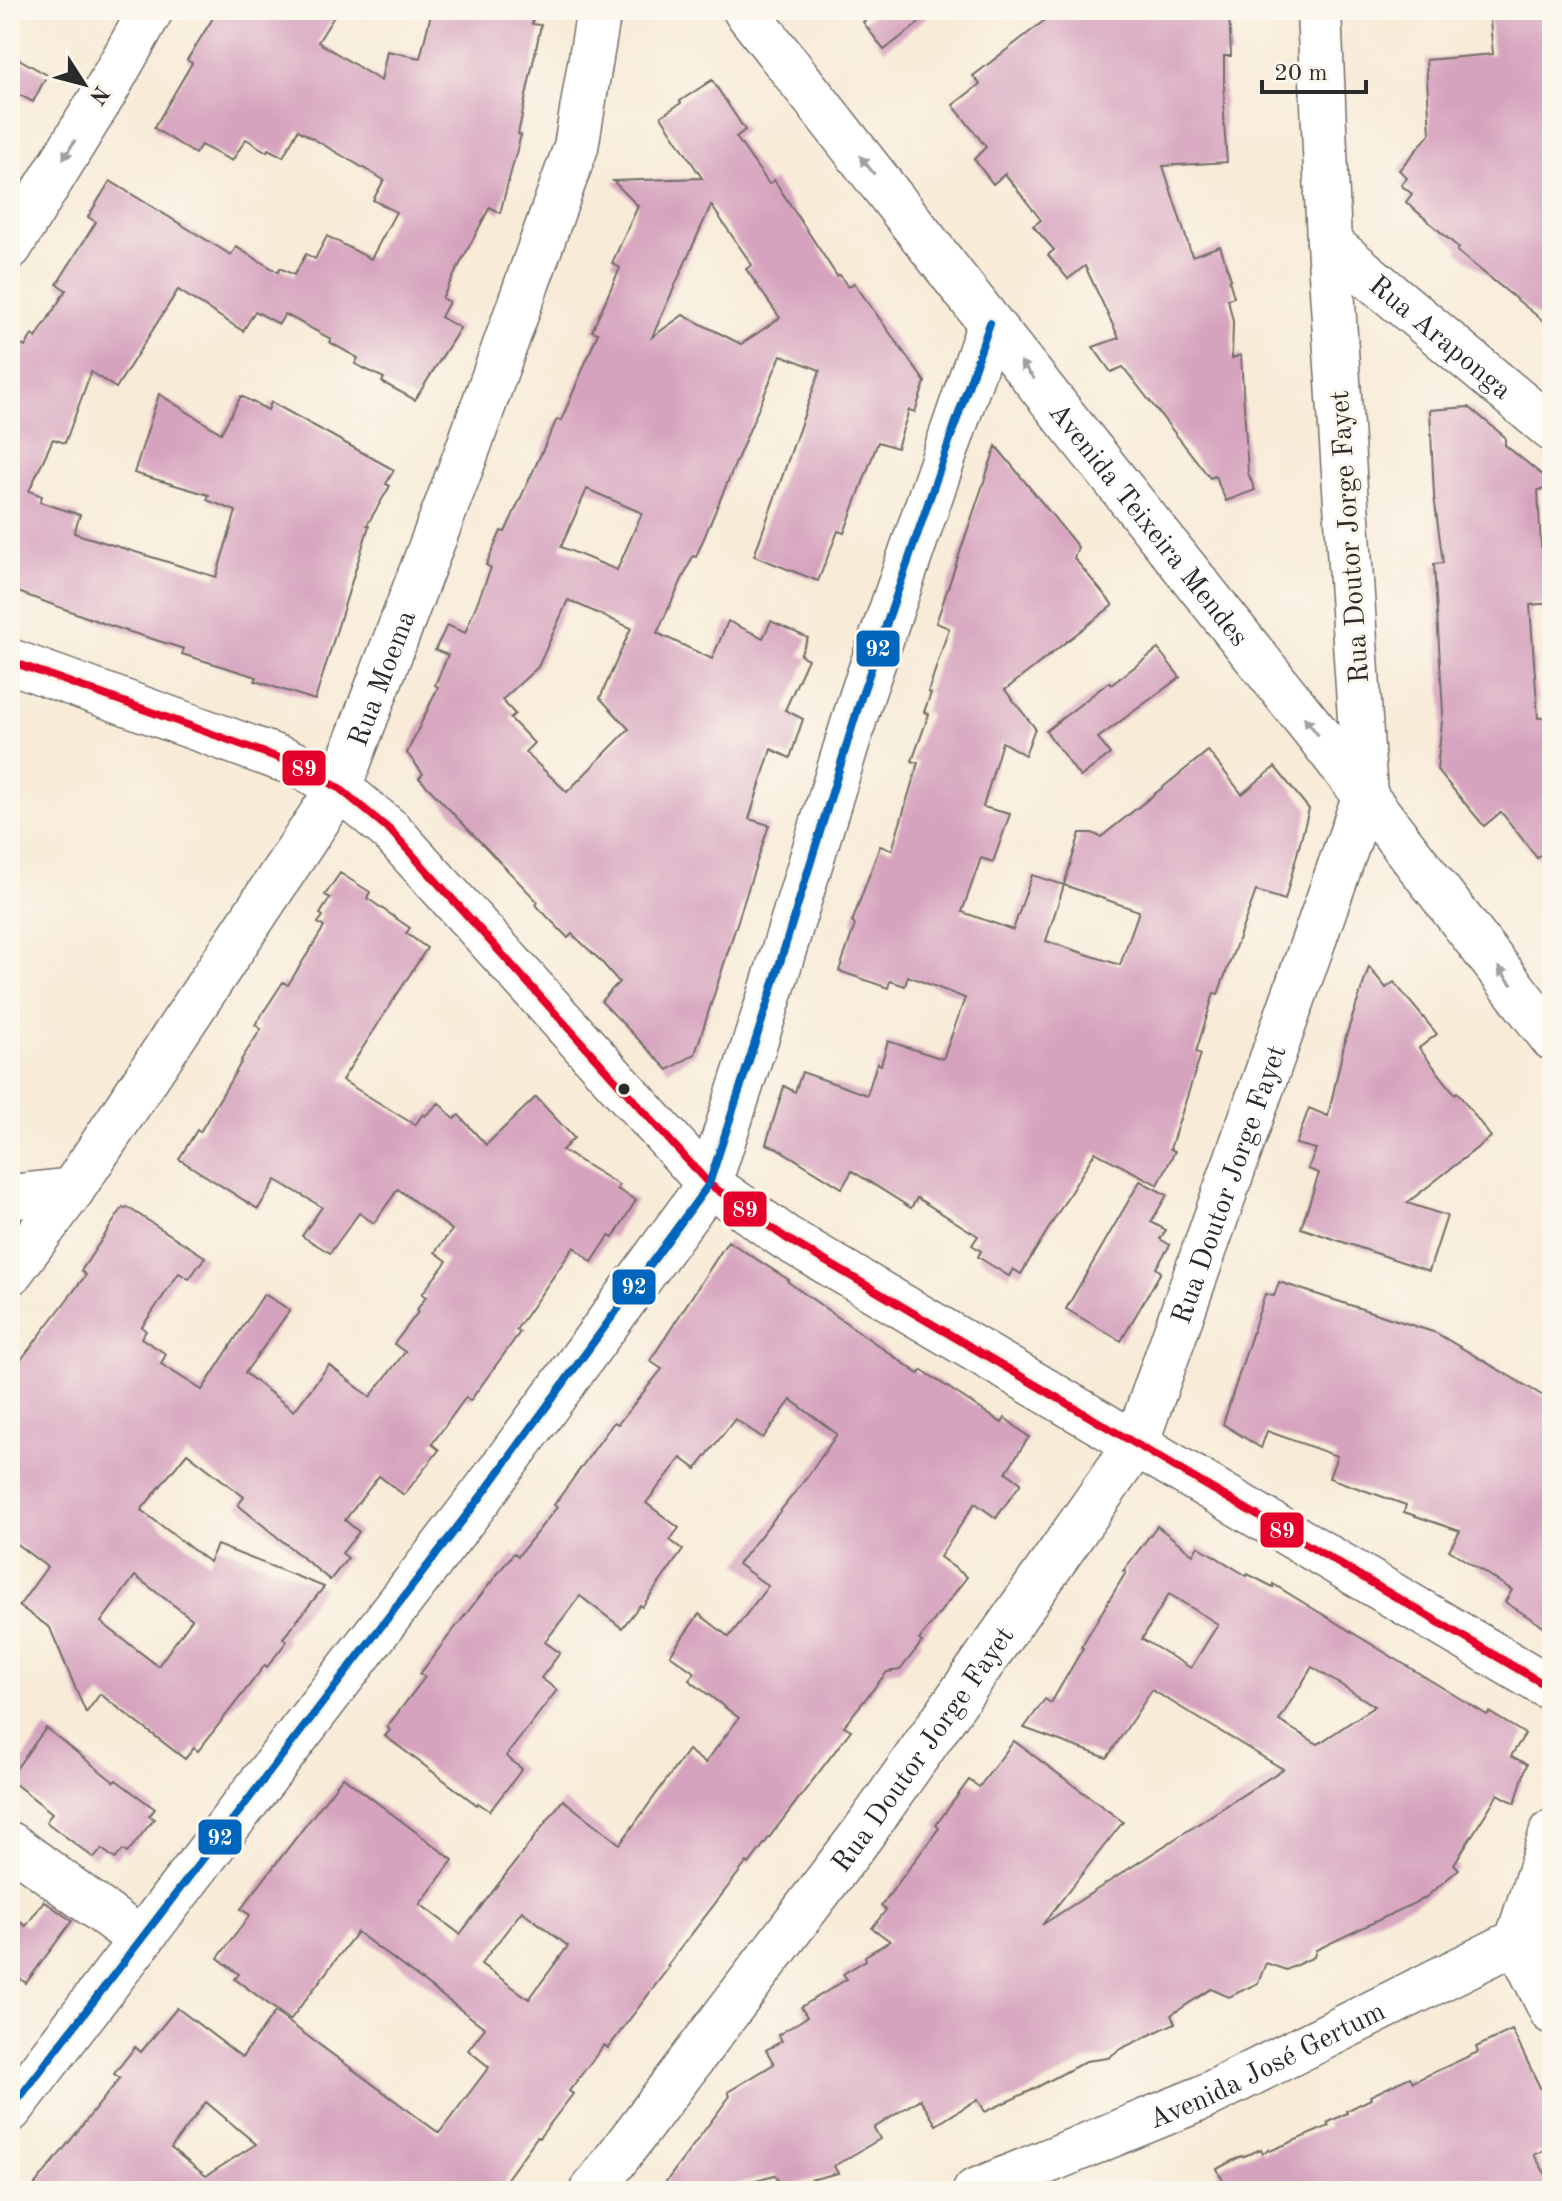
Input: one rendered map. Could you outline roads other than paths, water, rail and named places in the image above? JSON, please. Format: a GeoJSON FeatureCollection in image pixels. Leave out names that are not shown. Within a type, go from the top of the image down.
{"type":"FeatureCollection","features":[{"type":"Feature","properties":{"kind":"street"},"geometry":{"type":"LineString","coordinates":[[10,247],[151,10]]}},
{"type":"Feature","properties":{"kind":"street","name":"Rua Moema"},"geometry":{"type":"LineString","coordinates":[[10,1273],[72,1190],[339,788],[465,457],[576,147],[599,10]]}},
{"type":"Feature","properties":{"kind":"street","name":"Avenida Teixeira Mendes"},"geometry":{"type":"LineString","coordinates":[[745,10],[1365,795],[1552,1038]]}},
{"type":"Feature","properties":{"kind":"street","name":"Rua Doutor Jorge Fayet"},"geometry":{"type":"LineString","coordinates":[[592,2191],[864,1832],[1136,1444],[1365,795],[1329,243],[1319,10]]}},
{"type":"Feature","properties":{"kind":"street","name":"Rua Araponga"},"geometry":{"type":"LineString","coordinates":[[1329,243],[1552,429]]}},
{"type":"Feature","properties":{"kind":"street"},"geometry":{"type":"LineString","coordinates":[[10,2110],[482,1495],[709,1184],[861,698],[990,323]]}},
{"type":"Feature","properties":{"kind":"street"},"geometry":{"type":"LineString","coordinates":[[10,661],[301,766],[339,788],[391,831],[709,1184],[786,1238],[1552,1689]]}},
{"type":"Feature","properties":{"kind":"street"},"geometry":{"type":"LineString","coordinates":[[10,1197],[72,1190]]}},
{"type":"Feature","properties":{"kind":"street"},"geometry":{"type":"LineString","coordinates":[[10,1844],[141,1940]]}},
{"type":"Feature","properties":{"kind":"street"},"geometry":{"type":"LineString","coordinates":[[1549,1858],[1534,1934],[1552,2012]]}},
{"type":"Feature","properties":{"kind":"street","name":"Avenida José Gertum"},"geometry":{"type":"LineString","coordinates":[[975,2191],[1202,2098],[1534,1934]]}}]}
